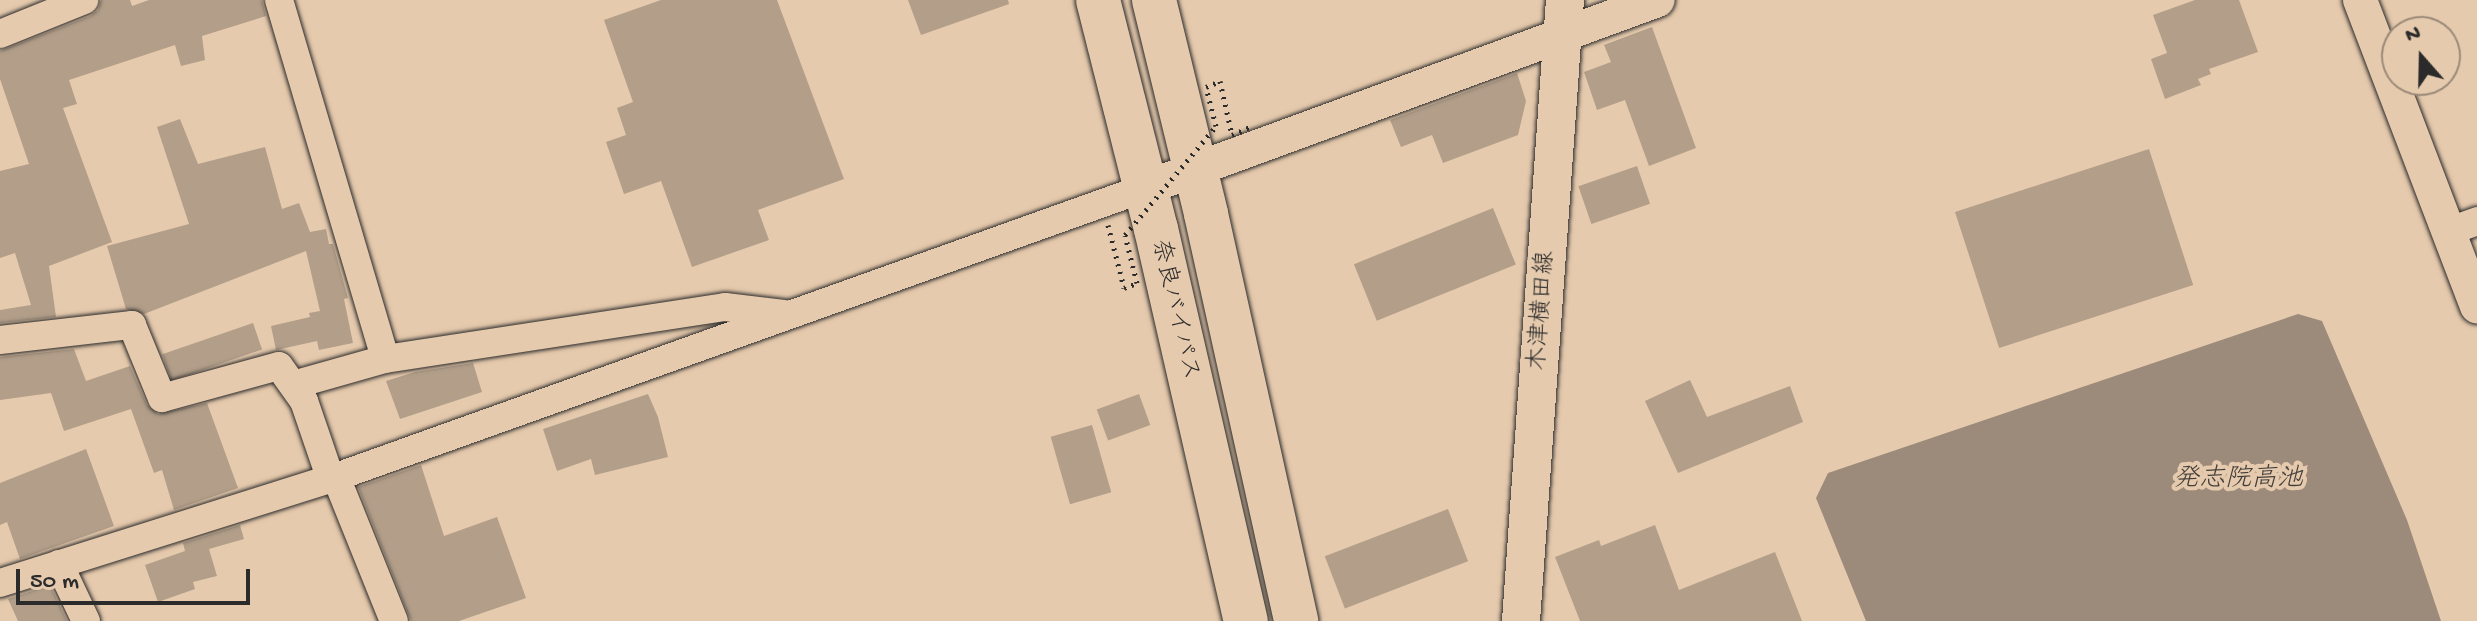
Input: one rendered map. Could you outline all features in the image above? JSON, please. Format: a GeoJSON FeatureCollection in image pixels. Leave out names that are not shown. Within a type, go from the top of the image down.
{"type":"FeatureCollection","features":[{"type":"Feature","properties":{"kind":"highway","name":"奈良バイパス"},"geometry":{"type":"LineString","coordinates":[[1098,0],[1246,621]]}},
{"type":"Feature","properties":{"kind":"highway"},"geometry":{"type":"LineString","coordinates":[[1154,0],[1296,621]]}},
{"type":"Feature","properties":{"kind":"main road","name":"木津横田線"},"geometry":{"type":"LineString","coordinates":[[1521,621],[1564,17]]}},
{"type":"Feature","properties":{"kind":"street"},"geometry":{"type":"LineString","coordinates":[[0,34],[84,0]]}},
{"type":"Feature","properties":{"kind":"street"},"geometry":{"type":"LineString","coordinates":[[279,0],[385,359]]}},
{"type":"Feature","properties":{"kind":"street"},"geometry":{"type":"LineString","coordinates":[[0,583],[333,477],[1195,170],[1564,17],[1658,0]]}},
{"type":"Feature","properties":{"kind":"street"},"geometry":{"type":"LineString","coordinates":[[2360,0],[2464,226],[2477,306]]}},
{"type":"Feature","properties":{"kind":"street"},"geometry":{"type":"LineString","coordinates":[[293,385],[385,359],[725,307],[788,316]]}},
{"type":"Feature","properties":{"kind":"street"},"geometry":{"type":"LineString","coordinates":[[0,340],[132,325],[162,398],[279,366],[304,401],[394,621]]}},
{"type":"Feature","properties":{"kind":"street"},"geometry":{"type":"LineString","coordinates":[[59,564],[86,621]]}},
{"type":"Feature","properties":{"kind":"path"},"geometry":{"type":"LineString","coordinates":[[1108,225],[1124,288],[1137,283],[1125,235],[1216,126],[1206,87],[1220,81],[1232,135],[1250,127]]}},
{"type":"Feature","properties":{"kind":"water","name":"発志院高池"},"geometry":{"type":"Polygon","coordinates":[[[2298,314],[2322,321],[2407,520],[2441,621],[1866,621],[1816,498],[1828,473],[2298,314]]]}},
{"type":"Feature","properties":{"kind":"building"},"geometry":{"type":"Polygon","coordinates":[[[101,0],[130,0],[132,6],[149,0],[262,0],[266,16],[202,36],[205,60],[181,66],[175,45],[69,80],[77,104],[63,108],[112,242],[49,266],[56,317],[0,323],[0,310],[31,305],[15,253],[0,258],[0,171],[29,164],[0,79],[0,51],[90,16],[98,10],[101,0]]]}},
{"type":"Feature","properties":{"kind":"building"},"geometry":{"type":"Polygon","coordinates":[[[661,0],[777,0],[844,179],[758,210],[769,240],[692,267],[661,181],[624,194],[606,142],[626,135],[617,108],[633,102],[604,20],[661,0]]]}},
{"type":"Feature","properties":{"kind":"building"},"geometry":{"type":"Polygon","coordinates":[[[908,0],[1008,0],[1009,4],[921,35],[908,0]]]}},
{"type":"Feature","properties":{"kind":"building"},"geometry":{"type":"Polygon","coordinates":[[[2195,0],[2239,0],[2258,52],[2209,69],[2211,74],[2198,79],[2201,85],[2165,99],[2151,59],[2167,53],[2153,15],[2195,0]]]}},
{"type":"Feature","properties":{"kind":"building"},"geometry":{"type":"Polygon","coordinates":[[[1652,27],[1696,148],[1649,166],[1625,100],[1597,110],[1584,72],[1611,62],[1604,45],[1652,27]]]}},
{"type":"Feature","properties":{"kind":"building"},"geometry":{"type":"Polygon","coordinates":[[[1517,73],[1526,101],[1518,135],[1443,163],[1432,135],[1401,147],[1390,120],[1517,73]]]}},
{"type":"Feature","properties":{"kind":"building"},"geometry":{"type":"Polygon","coordinates":[[[180,119],[198,164],[265,147],[282,209],[299,203],[310,232],[326,229],[329,244],[333,244],[348,298],[344,299],[353,343],[319,350],[317,341],[276,350],[271,326],[310,317],[309,313],[320,311],[306,251],[144,314],[126,309],[107,246],[189,224],[157,127],[180,119]]]}},
{"type":"Feature","properties":{"kind":"building"},"geometry":{"type":"Polygon","coordinates":[[[2149,149],[2193,285],[1999,348],[1955,212],[2149,149]]]}},
{"type":"Feature","properties":{"kind":"building"},"geometry":{"type":"Polygon","coordinates":[[[1637,166],[1650,204],[1591,224],[1578,186],[1637,166]]]}},
{"type":"Feature","properties":{"kind":"building"},"geometry":{"type":"Polygon","coordinates":[[[1493,208],[1516,265],[1377,321],[1354,264],[1493,208]]]}},
{"type":"Feature","properties":{"kind":"building"},"geometry":{"type":"Polygon","coordinates":[[[253,323],[262,349],[171,381],[162,354],[253,323]]]}},
{"type":"Feature","properties":{"kind":"building"},"geometry":{"type":"Polygon","coordinates":[[[74,349],[86,381],[130,366],[147,405],[158,414],[207,403],[238,488],[174,510],[162,470],[154,473],[131,409],[64,431],[51,393],[0,400],[0,357],[74,349]]]}},
{"type":"Feature","properties":{"kind":"building"},"geometry":{"type":"Polygon","coordinates":[[[473,363],[482,392],[400,419],[386,381],[415,372],[473,363]]]}},
{"type":"Feature","properties":{"kind":"building"},"geometry":{"type":"Polygon","coordinates":[[[1690,380],[1707,417],[1790,386],[1803,422],[1678,473],[1645,401],[1690,380]]]}},
{"type":"Feature","properties":{"kind":"building"},"geometry":{"type":"Polygon","coordinates":[[[648,394],[658,417],[668,457],[595,475],[591,459],[557,471],[543,429],[648,394]]]}},
{"type":"Feature","properties":{"kind":"building"},"geometry":{"type":"Polygon","coordinates":[[[1139,394],[1150,425],[1108,440],[1097,409],[1139,394]]]}},
{"type":"Feature","properties":{"kind":"building"},"geometry":{"type":"Polygon","coordinates":[[[1092,425],[1111,492],[1070,504],[1051,437],[1092,425]]]}},
{"type":"Feature","properties":{"kind":"building"},"geometry":{"type":"Polygon","coordinates":[[[86,449],[114,526],[20,559],[7,522],[0,525],[0,483],[86,449]]]}},
{"type":"Feature","properties":{"kind":"building"},"geometry":{"type":"Polygon","coordinates":[[[421,465],[444,536],[497,517],[526,598],[459,621],[411,621],[358,487],[421,465]]]}},
{"type":"Feature","properties":{"kind":"building"},"geometry":{"type":"Polygon","coordinates":[[[1448,509],[1468,561],[1345,609],[1325,556],[1448,509]]]}},
{"type":"Feature","properties":{"kind":"building"},"geometry":{"type":"Polygon","coordinates":[[[240,525],[244,539],[209,549],[217,576],[193,582],[195,589],[158,602],[145,565],[185,551],[183,543],[240,525]]]}},
{"type":"Feature","properties":{"kind":"building"},"geometry":{"type":"Polygon","coordinates":[[[1655,525],[1679,590],[1775,552],[1802,621],[1580,621],[1555,557],[1599,540],[1601,546],[1655,525]]]}},
{"type":"Feature","properties":{"kind":"building"},"geometry":{"type":"Polygon","coordinates":[[[50,585],[67,621],[18,621],[8,599],[50,585]]]}}]}
